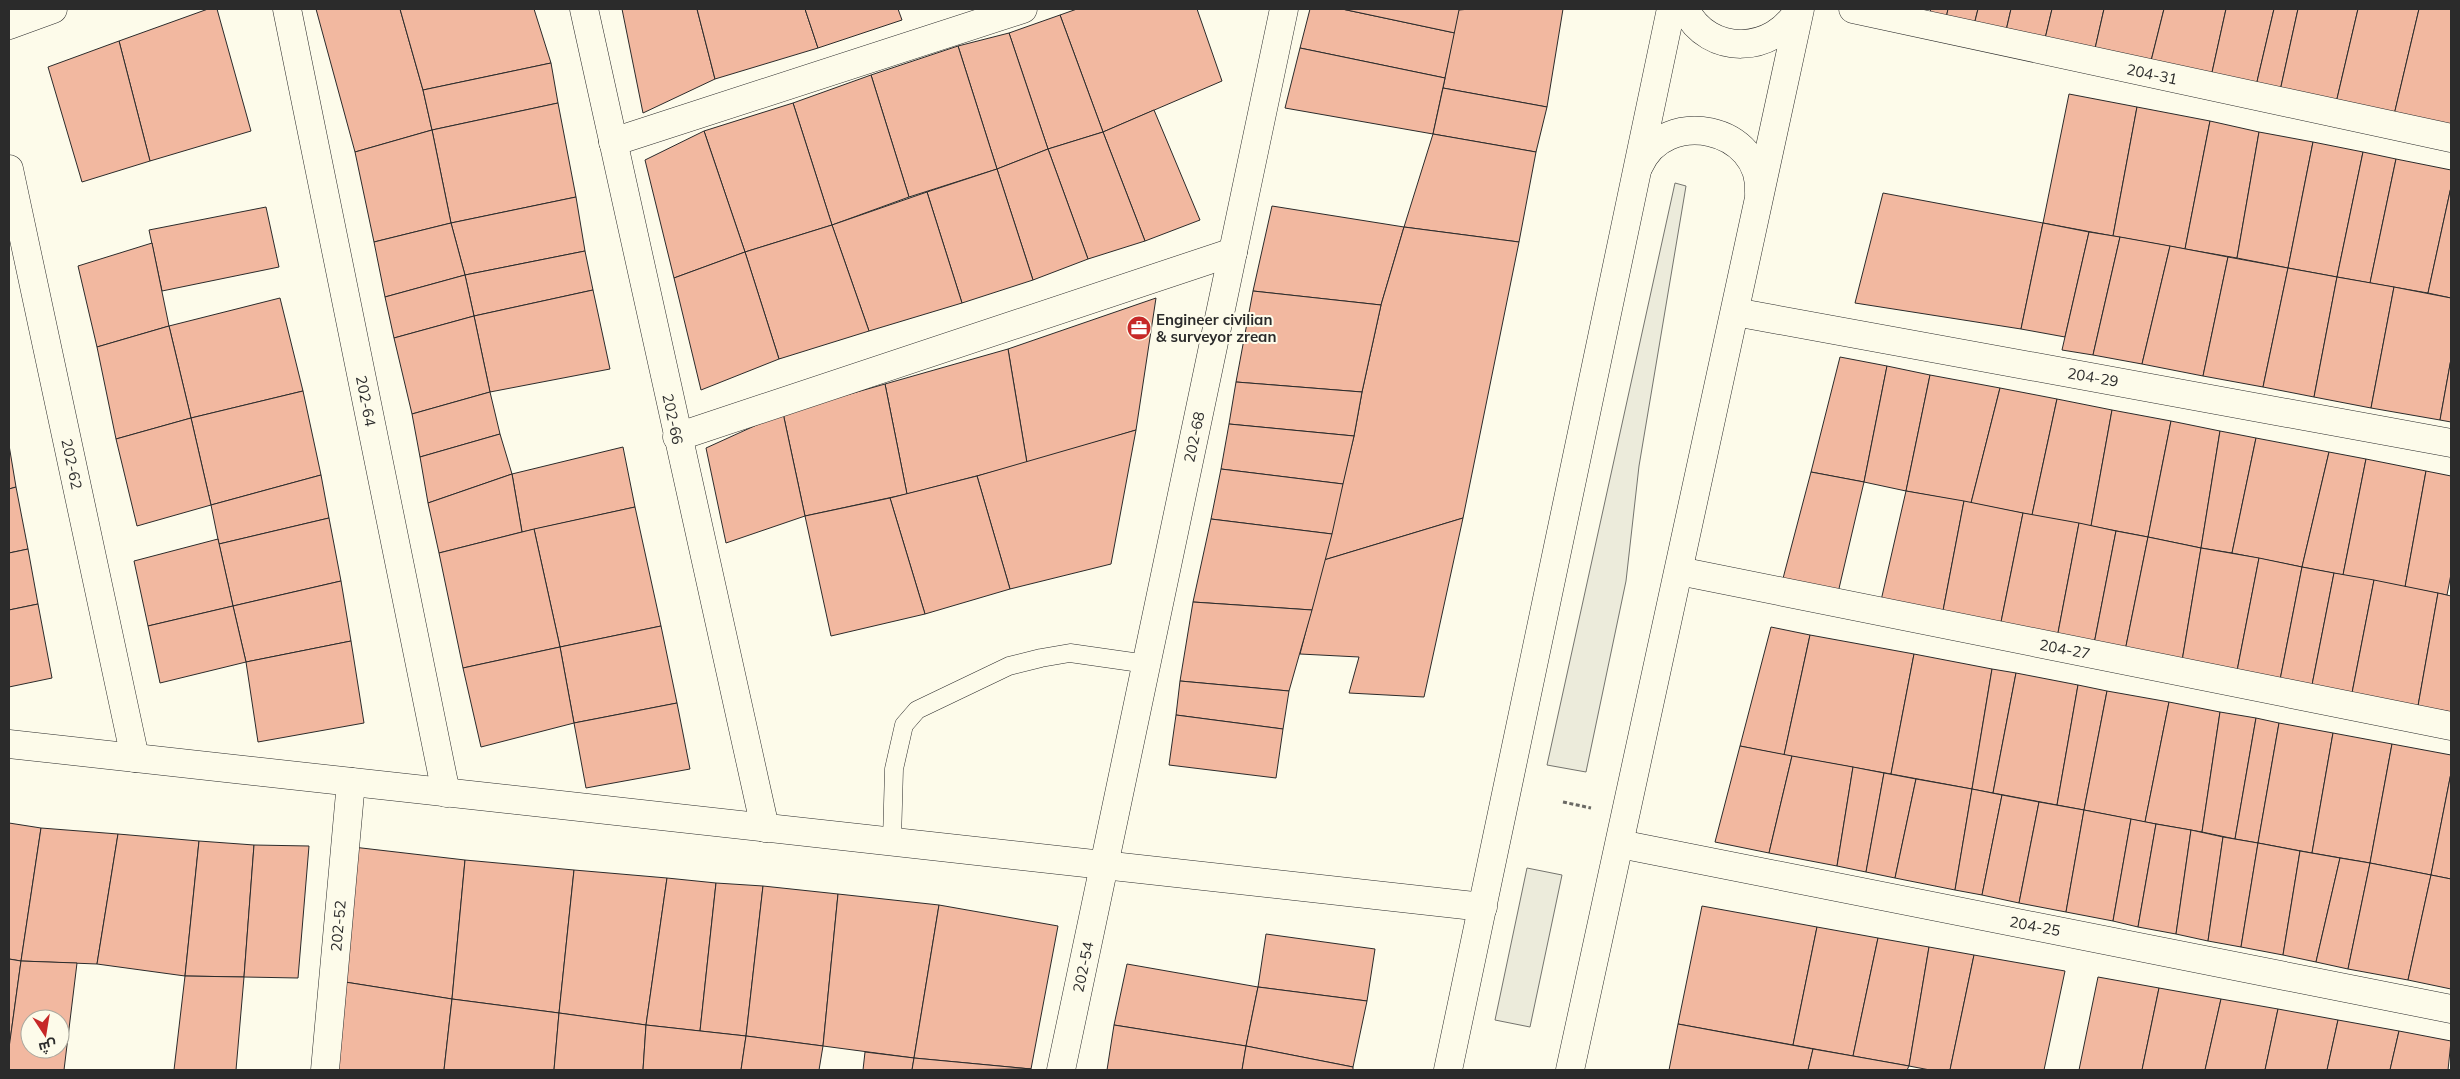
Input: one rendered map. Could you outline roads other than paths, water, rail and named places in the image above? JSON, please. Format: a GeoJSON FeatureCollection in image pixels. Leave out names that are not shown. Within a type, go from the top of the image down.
{"type":"FeatureCollection","features":[{"type":"Feature","properties":{"kind":"main road"},"geometry":{"type":"LineString","coordinates":[[9,25],[53,9]]}},
{"type":"Feature","properties":{"kind":"main road","name":"202-64"},"geometry":{"type":"LineString","coordinates":[[287,9],[446,793]]}},
{"type":"Feature","properties":{"kind":"main road","name":"202-66"},"geometry":{"type":"LineString","coordinates":[[584,9],[677,437],[765,828]]}},
{"type":"Feature","properties":{"kind":"main road"},"geometry":{"type":"LineString","coordinates":[[612,142],[1023,9]]}},
{"type":"Feature","properties":{"kind":"main road","name":"202-68"},"geometry":{"type":"LineString","coordinates":[[1104,865],[1284,9]]}},
{"type":"Feature","properties":{"kind":"main road"},"geometry":{"type":"LineString","coordinates":[[1448,1070],[1671,9]]}},
{"type":"Feature","properties":{"kind":"main road"},"geometry":{"type":"LineString","coordinates":[[1685,9],[1694,23],[1711,37],[1731,44],[1742,45],[1752,44],[1771,37],[1788,25],[1800,9]]}},
{"type":"Feature","properties":{"kind":"main road"},"geometry":{"type":"LineString","coordinates":[[1570,1070],[1758,210],[1800,9]]}},
{"type":"Feature","properties":{"kind":"main road","name":"204-31"},"geometry":{"type":"LineString","coordinates":[[1853,9],[2451,138]]}},
{"type":"Feature","properties":{"kind":"main road"},"geometry":{"type":"LineString","coordinates":[[1637,174],[1640,164],[1652,147],[1670,135],[1691,130],[1711,131],[1730,139],[1751,160],[1759,179],[1758,210]]}},
{"type":"Feature","properties":{"kind":"main road","name":"202-62"},"geometry":{"type":"LineString","coordinates":[[9,170],[135,758]]}},
{"type":"Feature","properties":{"kind":"main road"},"geometry":{"type":"LineString","coordinates":[[677,437],[1233,252]]}},
{"type":"Feature","properties":{"kind":"main road","name":"204-29"},"geometry":{"type":"LineString","coordinates":[[1735,312],[2451,443]]}},
{"type":"Feature","properties":{"kind":"main road","name":"204-27"},"geometry":{"type":"LineString","coordinates":[[1678,572],[2451,726]]}},
{"type":"Feature","properties":{"kind":"main road"},"geometry":{"type":"LineString","coordinates":[[9,744],[1483,906]]}},
{"type":"Feature","properties":{"kind":"main road","name":"202-52"},"geometry":{"type":"LineString","coordinates":[[325,1070],[351,782]]}},
{"type":"Feature","properties":{"kind":"main road","name":"204-25"},"geometry":{"type":"LineString","coordinates":[[1620,844],[2451,1009]]}},
{"type":"Feature","properties":{"kind":"main road","name":"202-54"},"geometry":{"type":"LineString","coordinates":[[1061,1070],[1104,865]]}},
{"type":"Feature","properties":{"kind":"lane"},"geometry":{"type":"LineString","coordinates":[[892,840],[894,769],[904,725],[917,710],[1009,666],[1041,658],[1070,653],[1147,664]]}},
{"type":"Feature","properties":{"kind":"place","name":"Engineer civilian & surveyor zrean"},"geometry":{"type":"Point","coordinates":[1139,328]}}]}
